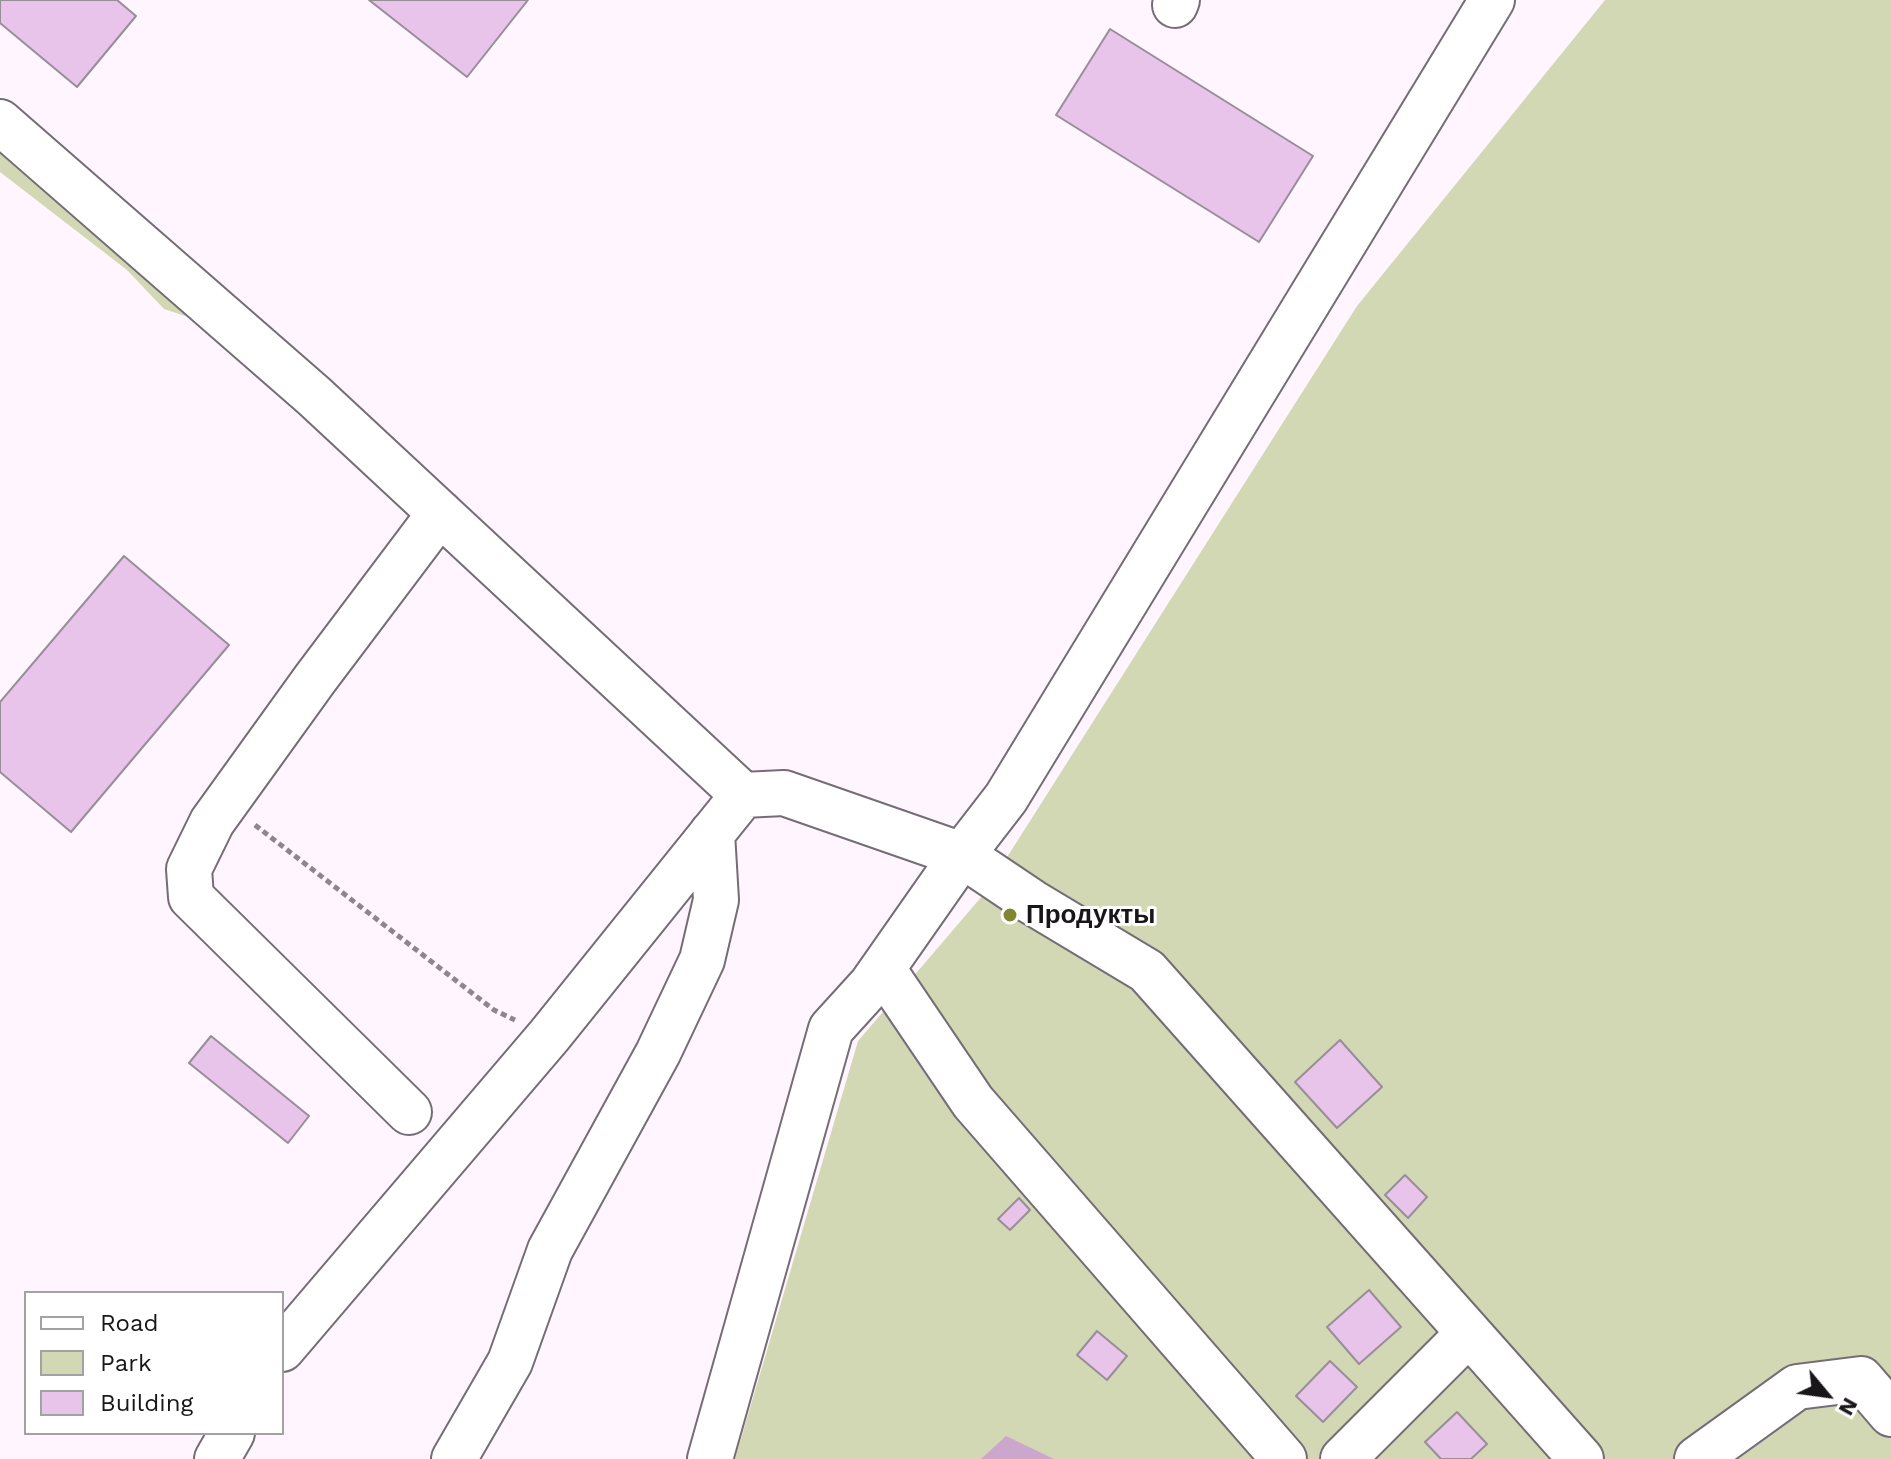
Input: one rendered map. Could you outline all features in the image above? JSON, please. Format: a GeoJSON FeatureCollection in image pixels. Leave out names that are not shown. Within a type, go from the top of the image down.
{"type":"FeatureCollection","features":[{"type":"Feature","properties":{"kind":"street"},"geometry":{"type":"LineString","coordinates":[[710,1459],[831,1029],[883,969],[962,855],[1006,798],[1492,0]]}},
{"type":"Feature","properties":{"kind":"street"},"geometry":{"type":"LineString","coordinates":[[0,122],[314,396],[743,795],[784,793],[962,855],[1032,902],[1147,971],[1581,1459]]}},
{"type":"Feature","properties":{"kind":"street"},"geometry":{"type":"LineString","coordinates":[[409,1112],[191,897],[189,869],[212,822],[440,513]]}},
{"type":"Feature","properties":{"kind":"street"},"geometry":{"type":"LineString","coordinates":[[284,1347],[549,1036],[743,795]]}},
{"type":"Feature","properties":{"kind":"street"},"geometry":{"type":"LineString","coordinates":[[454,1459],[510,1362],[550,1250],[658,1053],[702,960],[716,900],[712,833]]}},
{"type":"Feature","properties":{"kind":"street"},"geometry":{"type":"LineString","coordinates":[[883,969],[973,1102],[1284,1459]]}},
{"type":"Feature","properties":{"kind":"street"},"geometry":{"type":"LineString","coordinates":[[1343,1459],[1469,1333]]}},
{"type":"Feature","properties":{"kind":"street"},"geometry":{"type":"LineString","coordinates":[[1697,1459],[1797,1387],[1861,1379],[1891,1414]]}},
{"type":"Feature","properties":{"kind":"street"},"geometry":{"type":"LineString","coordinates":[[217,1459],[231,1435]]}},
{"type":"Feature","properties":{"kind":"path"},"geometry":{"type":"LineString","coordinates":[[226,803],[494,1010],[549,1036]]}},
{"type":"Feature","properties":{"kind":"green space"},"geometry":{"type":"Polygon","coordinates":[[[1605,0],[1891,0],[1891,1459],[735,1459],[858,1041],[983,895],[1357,306],[1605,0]]]}},
{"type":"Feature","properties":{"kind":"green space"},"geometry":{"type":"Polygon","coordinates":[[[0,135],[193,299],[185,316],[164,309],[127,270],[0,172],[0,135]]]}},
{"type":"Feature","properties":{"kind":"shaded area"},"geometry":{"type":"Polygon","coordinates":[[[1006,1436],[1054,1459],[981,1459],[1006,1436]]]}},
{"type":"Feature","properties":{"kind":"building"},"geometry":{"type":"Polygon","coordinates":[[[0,0],[117,0],[136,16],[77,87],[0,23],[0,0]]]}},
{"type":"Feature","properties":{"kind":"building"},"geometry":{"type":"Polygon","coordinates":[[[369,0],[528,0],[467,77],[369,0]]]}},
{"type":"Feature","properties":{"kind":"building"},"geometry":{"type":"Polygon","coordinates":[[[1110,29],[1313,156],[1259,242],[1056,115],[1110,29]]]}},
{"type":"Feature","properties":{"kind":"building"},"geometry":{"type":"Polygon","coordinates":[[[124,556],[229,645],[71,832],[0,772],[0,702],[124,556]]]}},
{"type":"Feature","properties":{"kind":"building"},"geometry":{"type":"Polygon","coordinates":[[[211,1036],[309,1116],[288,1143],[189,1063],[211,1036]]]}},
{"type":"Feature","properties":{"kind":"building"},"geometry":{"type":"Polygon","coordinates":[[[1340,1040],[1382,1087],[1337,1128],[1295,1082],[1340,1040]]]}},
{"type":"Feature","properties":{"kind":"building"},"geometry":{"type":"Polygon","coordinates":[[[1405,1175],[1427,1197],[1408,1218],[1385,1195],[1405,1175]]]}},
{"type":"Feature","properties":{"kind":"building"},"geometry":{"type":"Polygon","coordinates":[[[1019,1198],[1030,1210],[1010,1230],[998,1219],[1019,1198]]]}},
{"type":"Feature","properties":{"kind":"building"},"geometry":{"type":"Polygon","coordinates":[[[1369,1290],[1401,1327],[1359,1364],[1327,1327],[1369,1290]]]}},
{"type":"Feature","properties":{"kind":"building"},"geometry":{"type":"Polygon","coordinates":[[[1097,1331],[1127,1356],[1107,1380],[1077,1355],[1097,1331]]]}},
{"type":"Feature","properties":{"kind":"building"},"geometry":{"type":"Polygon","coordinates":[[[1330,1361],[1357,1387],[1323,1422],[1296,1396],[1330,1361]]]}},
{"type":"Feature","properties":{"kind":"building"},"geometry":{"type":"Polygon","coordinates":[[[1457,1412],[1487,1444],[1471,1459],[1441,1459],[1425,1442],[1457,1412]]]}},
{"type":"Feature","properties":{"kind":"place","name":"Продукты"},"geometry":{"type":"Point","coordinates":[1010,915]}}]}
